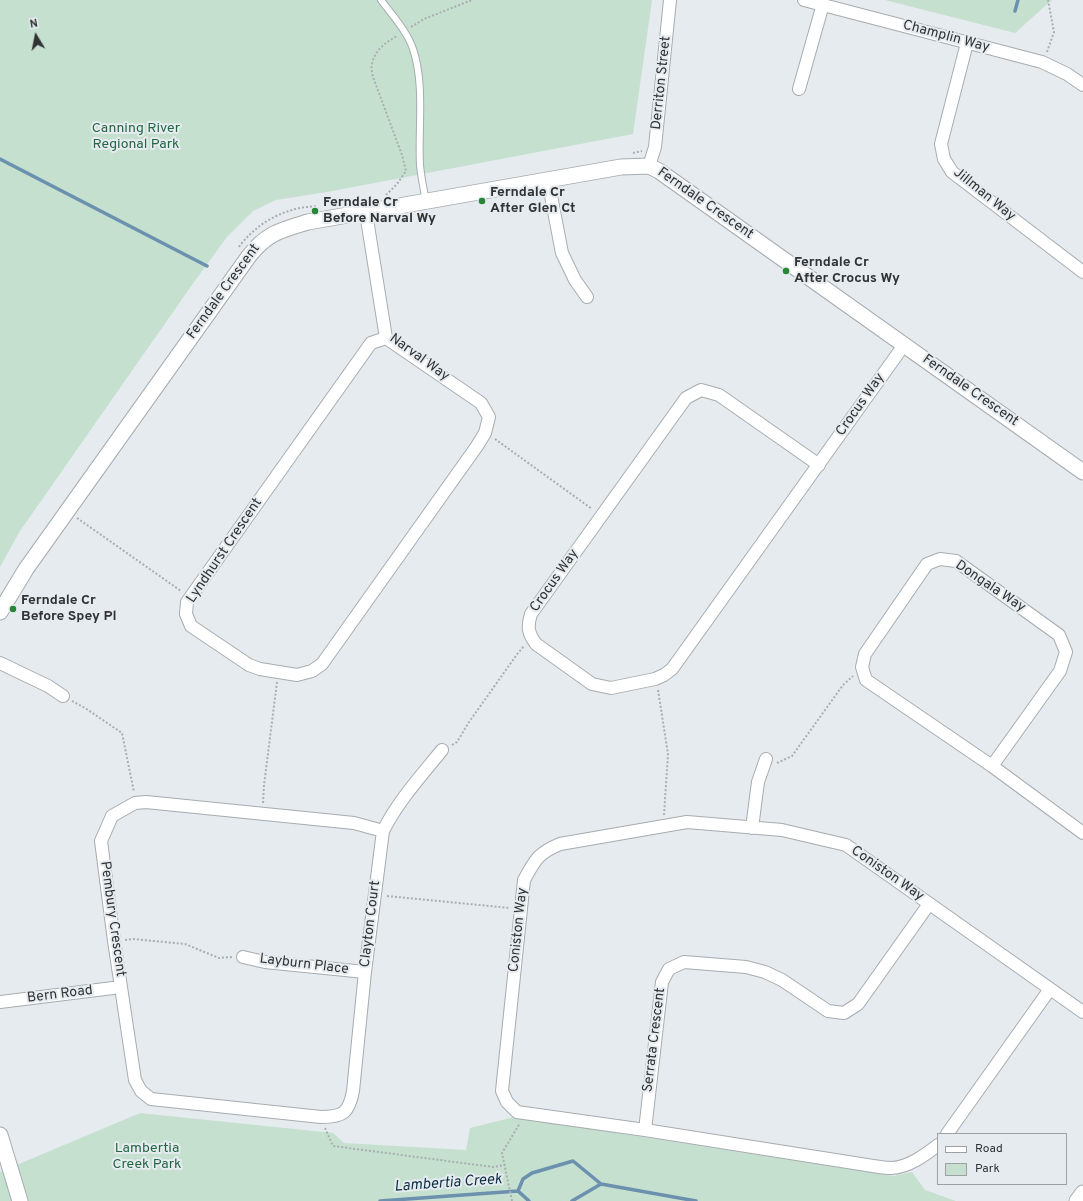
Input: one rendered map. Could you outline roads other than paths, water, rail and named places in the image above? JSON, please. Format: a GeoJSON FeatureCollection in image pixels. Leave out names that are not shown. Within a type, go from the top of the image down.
{"type":"FeatureCollection","features":[{"type":"Feature","properties":{"kind":"street","name":"Derriton Street"},"geometry":{"type":"LineString","coordinates":[[649,166],[656,147],[670,0]]}},
{"type":"Feature","properties":{"kind":"street","name":"Champlin Way"},"geometry":{"type":"LineString","coordinates":[[804,0],[1042,62],[1067,74],[1083,85]]}},
{"type":"Feature","properties":{"kind":"street"},"geometry":{"type":"LineString","coordinates":[[799,89],[823,4]]}},
{"type":"Feature","properties":{"kind":"street","name":"Jillman Way"},"geometry":{"type":"LineString","coordinates":[[966,43],[941,144],[944,159],[952,172],[1083,272]]}},
{"type":"Feature","properties":{"kind":"street","name":"Ferndale Crescent"},"geometry":{"type":"LineString","coordinates":[[0,612],[26,569],[258,244],[267,237],[287,228],[308,222],[621,167],[649,166],[659,171],[1083,472]]}},
{"type":"Feature","properties":{"kind":"street"},"geometry":{"type":"LineString","coordinates":[[548,180],[562,253],[575,280],[587,297]]}},
{"type":"Feature","properties":{"kind":"street","name":"Narval Way"},"geometry":{"type":"LineString","coordinates":[[366,213],[386,338],[481,403],[489,416]]}},
{"type":"Feature","properties":{"kind":"street","name":"Lyndhurst Crescent"},"geometry":{"type":"LineString","coordinates":[[386,338],[371,344],[190,597],[187,602],[186,614],[191,626],[249,665],[260,669],[297,675],[312,671],[322,664],[485,433],[489,416]]}},
{"type":"Feature","properties":{"kind":"street","name":"Crocus Way"},"geometry":{"type":"LineString","coordinates":[[819,465],[719,394],[701,390],[686,398],[531,614],[527,625],[531,638],[536,644],[592,684],[611,688],[655,679],[664,675],[672,668],[819,465],[904,345]]}},
{"type":"Feature","properties":{"kind":"street","name":"Dongala Way"},"geometry":{"type":"LineString","coordinates":[[940,559],[956,561],[1059,635],[1066,652],[1060,671],[992,766],[866,680],[863,671],[862,667],[865,654],[927,564],[940,559]]}},
{"type":"Feature","properties":{"kind":"street"},"geometry":{"type":"LineString","coordinates":[[0,663],[48,686],[63,696]]}},
{"type":"Feature","properties":{"kind":"street","name":"Clayton Court"},"geometry":{"type":"LineString","coordinates":[[343,1114],[348,1108],[353,1091],[365,972],[383,831],[400,803],[442,750]]}},
{"type":"Feature","properties":{"kind":"street"},"geometry":{"type":"LineString","coordinates":[[752,828],[758,782],[766,759]]}},
{"type":"Feature","properties":{"kind":"street"},"geometry":{"type":"LineString","coordinates":[[992,766],[1083,833]]}},
{"type":"Feature","properties":{"kind":"street","name":"Pembury Crescent"},"geometry":{"type":"LineString","coordinates":[[343,1114],[334,1117],[321,1117],[152,1099],[141,1091],[135,1080],[114,941],[101,841],[112,816],[135,803],[146,802],[354,824],[383,831]]}},
{"type":"Feature","properties":{"kind":"street","name":"Coniston Way"},"geometry":{"type":"LineString","coordinates":[[937,1146],[912,1162],[894,1168],[517,1112],[507,1102],[502,1091],[524,880],[538,856],[548,848],[560,844],[687,822],[782,830],[846,845],[1083,1012]]}},
{"type":"Feature","properties":{"kind":"street","name":"Serrata Crescent"},"geometry":{"type":"LineString","coordinates":[[645,1130],[662,982],[668,969],[684,962],[746,967],[765,972],[782,980],[828,1011],[844,1013],[858,1004],[929,904]]}},
{"type":"Feature","properties":{"kind":"street","name":"Layburn Place"},"geometry":{"type":"LineString","coordinates":[[243,957],[265,962],[365,972]]}},
{"type":"Feature","properties":{"kind":"street","name":"Bern Road"},"geometry":{"type":"LineString","coordinates":[[0,1002],[121,987]]}},
{"type":"Feature","properties":{"kind":"street"},"geometry":{"type":"LineString","coordinates":[[947,1133],[1050,989]]}},
{"type":"Feature","properties":{"kind":"street"},"geometry":{"type":"LineString","coordinates":[[0,1135],[20,1201]]}},
{"type":"Feature","properties":{"kind":"street"},"geometry":{"type":"LineString","coordinates":[[1077,1201],[1083,1193]]}},
{"type":"Feature","properties":{"kind":"lane"},"geometry":{"type":"LineString","coordinates":[[381,0],[404,32],[413,48],[418,67],[420,166],[426,202]]}},
{"type":"Feature","properties":{"kind":"waterway"},"geometry":{"type":"LineString","coordinates":[[1015,11],[1018,0]]}},
{"type":"Feature","properties":{"kind":"waterway"},"geometry":{"type":"LineString","coordinates":[[0,159],[207,266]]}},
{"type":"Feature","properties":{"kind":"waterway"},"geometry":{"type":"LineString","coordinates":[[518,1191],[523,1179],[532,1173],[573,1161],[601,1184]]}},
{"type":"Feature","properties":{"kind":"waterway"},"geometry":{"type":"LineString","coordinates":[[572,1201],[601,1184],[696,1201]]}},
{"type":"Feature","properties":{"kind":"waterway"},"geometry":{"type":"LineString","coordinates":[[518,1191],[529,1201]]}},
{"type":"Feature","properties":{"kind":"waterway","name":"Lambertia Creek"},"geometry":{"type":"LineString","coordinates":[[380,1201],[518,1191]]}},
{"type":"Feature","properties":{"kind":"place","name":"Ferndale Cr After Glen Ct"},"geometry":{"type":"Point","coordinates":[482,201]}},
{"type":"Feature","properties":{"kind":"place","name":"Ferndale Cr Before Narval Wy"},"geometry":{"type":"Point","coordinates":[315,211]}},
{"type":"Feature","properties":{"kind":"place","name":"Ferndale Cr After Crocus Wy"},"geometry":{"type":"Point","coordinates":[786,271]}},
{"type":"Feature","properties":{"kind":"place","name":"Ferndale Cr Before Spey Pl"},"geometry":{"type":"Point","coordinates":[13,609]}},
{"type":"Feature","properties":{"kind":"park label","name":"Canning River Regional Park"},"geometry":{"type":"Point","coordinates":[136,138]}},
{"type":"Feature","properties":{"kind":"park label","name":"Lambertia Creek Park"},"geometry":{"type":"Point","coordinates":[147,1158]}}]}
